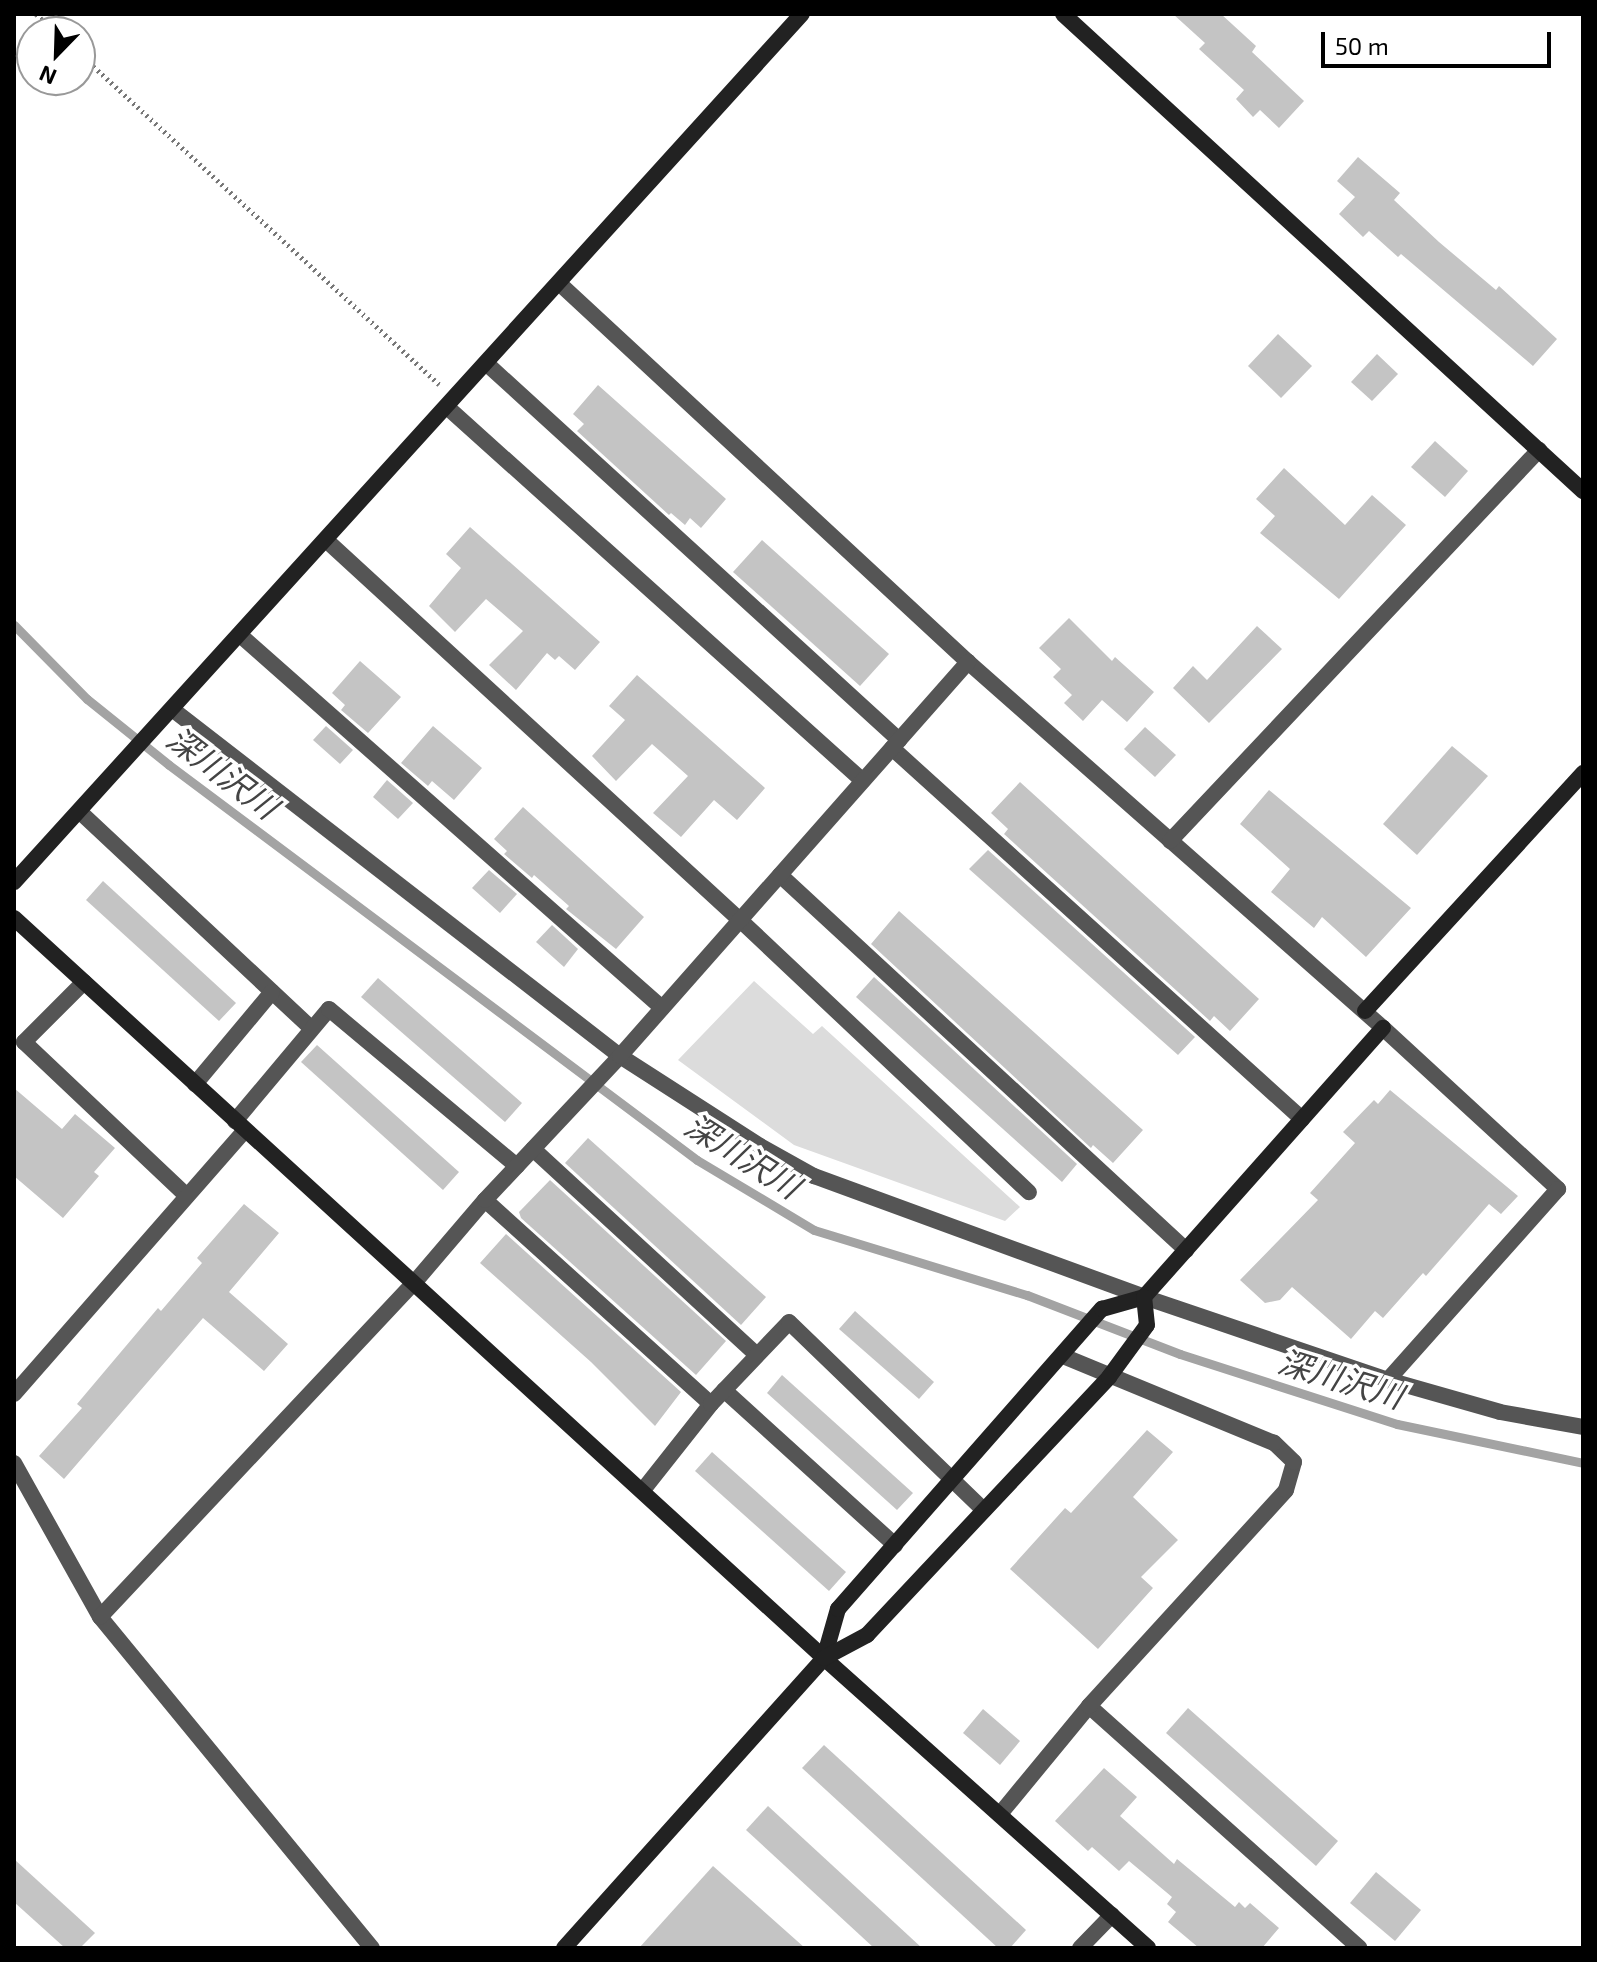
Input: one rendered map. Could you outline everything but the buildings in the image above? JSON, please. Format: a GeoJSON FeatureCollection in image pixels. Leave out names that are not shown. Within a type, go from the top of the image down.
{"type":"FeatureCollection","features":[{"type":"Feature","properties":{"kind":"street"},"geometry":{"type":"LineString","coordinates":[[14,882],[802,14]]}},
{"type":"Feature","properties":{"kind":"street"},"geometry":{"type":"LineString","coordinates":[[1063,14],[1583,491]]}},
{"type":"Feature","properties":{"kind":"street"},"geometry":{"type":"LineString","coordinates":[[560,284],[968,662],[1365,1011],[1558,1189],[1388,1380]]}},
{"type":"Feature","properties":{"kind":"street"},"geometry":{"type":"LineString","coordinates":[[487,364],[1302,1119]]}},
{"type":"Feature","properties":{"kind":"street"},"geometry":{"type":"LineString","coordinates":[[451,403],[863,781]]}},
{"type":"Feature","properties":{"kind":"street"},"geometry":{"type":"LineString","coordinates":[[1170,841],[1539,450]]}},
{"type":"Feature","properties":{"kind":"street"},"geometry":{"type":"LineString","coordinates":[[326,540],[740,920],[1029,1192]]}},
{"type":"Feature","properties":{"kind":"street"},"geometry":{"type":"LineString","coordinates":[[240,635],[662,1008]]}},
{"type":"Feature","properties":{"kind":"street"},"geometry":{"type":"LineString","coordinates":[[100,1617],[414,1283],[485,1200],[620,1056],[968,662]]}},
{"type":"Feature","properties":{"kind":"street"},"geometry":{"type":"LineString","coordinates":[[172,709],[620,1056],[760,1146],[814,1176],[1144,1297],[1388,1380],[1500,1412],[1583,1427]]}},
{"type":"Feature","properties":{"kind":"street"},"geometry":{"type":"LineString","coordinates":[[1365,1011],[1583,773]]}},
{"type":"Feature","properties":{"kind":"street"},"geometry":{"type":"LineString","coordinates":[[79,811],[311,1028]]}},
{"type":"Feature","properties":{"kind":"street"},"geometry":{"type":"LineString","coordinates":[[780,875],[1186,1250]]}},
{"type":"Feature","properties":{"kind":"street"},"geometry":{"type":"LineString","coordinates":[[14,918],[824,1658],[1148,1948]]}},
{"type":"Feature","properties":{"kind":"street"},"geometry":{"type":"LineString","coordinates":[[84,982],[24,1042],[187,1196]]}},
{"type":"Feature","properties":{"kind":"street"},"geometry":{"type":"LineString","coordinates":[[195,1084],[272,992]]}},
{"type":"Feature","properties":{"kind":"street"},"geometry":{"type":"LineString","coordinates":[[14,1394],[187,1196],[311,1028],[329,1009],[517,1166]]}},
{"type":"Feature","properties":{"kind":"street"},"geometry":{"type":"LineString","coordinates":[[824,1658],[838,1609],[1102,1309],[1144,1297],[1383,1028]]}},
{"type":"Feature","properties":{"kind":"street"},"geometry":{"type":"LineString","coordinates":[[533,1149],[757,1355]]}},
{"type":"Feature","properties":{"kind":"street"},"geometry":{"type":"LineString","coordinates":[[485,1200],[711,1404]]}},
{"type":"Feature","properties":{"kind":"street"},"geometry":{"type":"LineString","coordinates":[[564,1948],[824,1658],[867,1635],[1109,1377],[1147,1325],[1144,1297]]}},
{"type":"Feature","properties":{"kind":"street"},"geometry":{"type":"LineString","coordinates":[[643,1490],[711,1404],[789,1322],[984,1510]]}},
{"type":"Feature","properties":{"kind":"street"},"geometry":{"type":"LineString","coordinates":[[1000,1814],[1089,1706],[1286,1490],[1294,1462],[1274,1443],[1063,1356]]}},
{"type":"Feature","properties":{"kind":"street"},"geometry":{"type":"LineString","coordinates":[[724,1390],[895,1545]]}},
{"type":"Feature","properties":{"kind":"street"},"geometry":{"type":"LineString","coordinates":[[14,1463],[100,1617],[372,1948]]}},
{"type":"Feature","properties":{"kind":"street"},"geometry":{"type":"LineString","coordinates":[[1089,1706],[1360,1948]]}},
{"type":"Feature","properties":{"kind":"street"},"geometry":{"type":"LineString","coordinates":[[1080,1948],[1112,1915]]}},
{"type":"Feature","properties":{"kind":"path"},"geometry":{"type":"LineString","coordinates":[[96,69],[451,403]]}},
{"type":"Feature","properties":{"kind":"shaded area"},"geometry":{"type":"Polygon","coordinates":[[[754,981],[813,1034],[822,1026],[1020,1207],[1005,1221],[794,1145],[678,1060],[754,981]]]}},
{"type":"Feature","properties":{"kind":"waterway","name":"深川沢川"},"geometry":{"type":"LineString","coordinates":[[14,625],[87,699],[169,765],[697,1160],[814,1230],[1027,1295],[1180,1354],[1397,1424],[1583,1463]]}}]}
